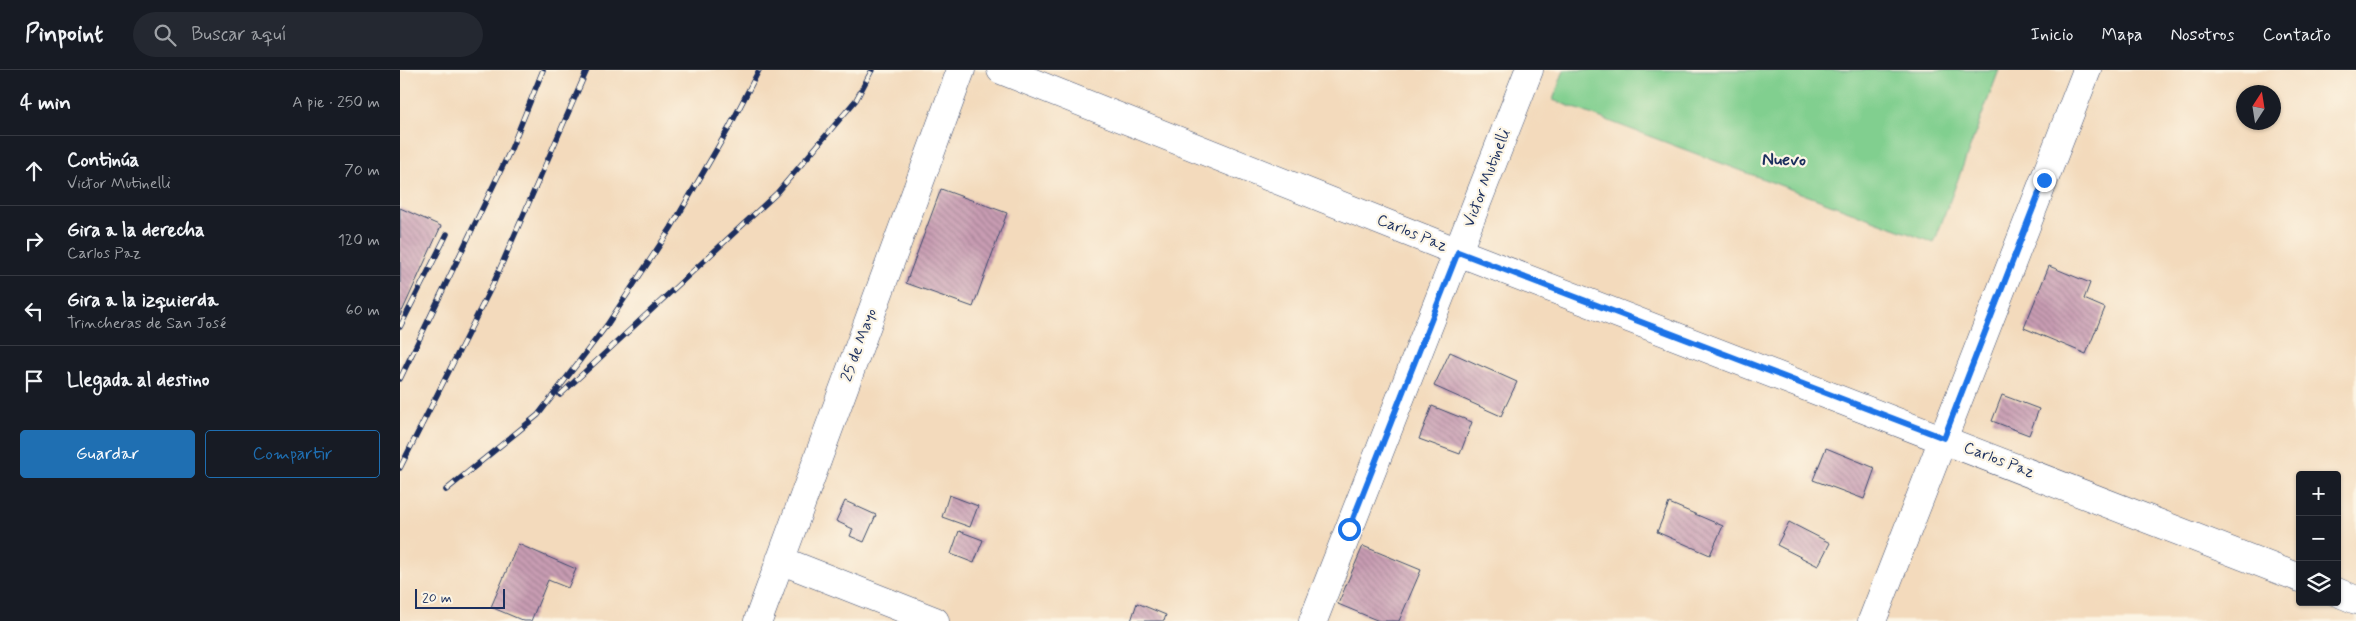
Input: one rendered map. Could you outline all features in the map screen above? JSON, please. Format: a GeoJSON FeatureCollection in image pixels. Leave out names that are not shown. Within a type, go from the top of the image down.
{"type":"FeatureCollection","features":[{"type":"Feature","properties":{"kind":"street","name":"25 de Mayo"},"geometry":{"type":"LineString","coordinates":[[758,621],[962,70]]}},
{"type":"Feature","properties":{"kind":"street","name":"Carlos Paz"},"geometry":{"type":"LineString","coordinates":[[1000,70],[1458,252],[1944,438],[2296,576]]}},
{"type":"Feature","properties":{"kind":"street","name":"Victor Mutinelli"},"geometry":{"type":"LineString","coordinates":[[1313,621],[1529,70]]}},
{"type":"Feature","properties":{"kind":"street"},"geometry":{"type":"LineString","coordinates":[[1872,621],[2087,70]]}},
{"type":"Feature","properties":{"kind":"street"},"geometry":{"type":"LineString","coordinates":[[780,560],[934,621]]}},
{"type":"Feature","properties":{"kind":"street"},"geometry":{"type":"LineString","coordinates":[[2341,594],[2356,600]]}},
{"type":"Feature","properties":{"kind":"green space"},"geometry":{"type":"Polygon","coordinates":[[[1564,70],[1999,70],[1934,243],[1553,100],[1564,70]]]}},
{"type":"Feature","properties":{"kind":"building"},"geometry":{"type":"Polygon","coordinates":[[[941,189],[1007,213],[973,307],[906,283],[941,189]]]}},
{"type":"Feature","properties":{"kind":"building"},"geometry":{"type":"Polygon","coordinates":[[[400,208],[441,226],[400,316],[400,208]]]}},
{"type":"Feature","properties":{"kind":"building"},"geometry":{"type":"Polygon","coordinates":[[[2049,266],[2090,283],[2084,299],[2105,308],[2086,354],[2024,328],[2049,266]]]}},
{"type":"Feature","properties":{"kind":"building"},"geometry":{"type":"Polygon","coordinates":[[[1450,352],[1517,382],[1501,416],[1434,386],[1450,352]]]}},
{"type":"Feature","properties":{"kind":"building"},"geometry":{"type":"Polygon","coordinates":[[[2002,395],[2039,409],[2029,435],[1992,421],[2002,395]]]}},
{"type":"Feature","properties":{"kind":"building"},"geometry":{"type":"Polygon","coordinates":[[[1432,406],[1472,422],[1460,454],[1419,439],[1432,406]]]}},
{"type":"Feature","properties":{"kind":"building"},"geometry":{"type":"Polygon","coordinates":[[[1826,448],[1875,468],[1864,499],[1813,480],[1826,448]]]}},
{"type":"Feature","properties":{"kind":"building"},"geometry":{"type":"Polygon","coordinates":[[[949,495],[978,506],[970,527],[942,517],[949,495]]]}},
{"type":"Feature","properties":{"kind":"building"},"geometry":{"type":"Polygon","coordinates":[[[845,501],[876,515],[864,542],[850,536],[853,529],[836,521],[845,501]]]}},
{"type":"Feature","properties":{"kind":"building"},"geometry":{"type":"Polygon","coordinates":[[[1669,503],[1723,526],[1710,555],[1657,532],[1669,503]]]}},
{"type":"Feature","properties":{"kind":"building"},"geometry":{"type":"Polygon","coordinates":[[[1789,522],[1830,543],[1818,566],[1777,545],[1789,522]]]}},
{"type":"Feature","properties":{"kind":"building"},"geometry":{"type":"Polygon","coordinates":[[[959,531],[983,540],[974,563],[951,554],[959,531]]]}},
{"type":"Feature","properties":{"kind":"building"},"geometry":{"type":"Polygon","coordinates":[[[518,544],[576,569],[568,588],[548,580],[531,621],[524,621],[491,607],[518,544]]]}},
{"type":"Feature","properties":{"kind":"building"},"geometry":{"type":"Polygon","coordinates":[[[1363,546],[1421,570],[1399,621],[1379,621],[1338,604],[1363,546]]]}},
{"type":"Feature","properties":{"kind":"building"},"geometry":{"type":"Polygon","coordinates":[[[1137,603],[1166,615],[1164,621],[1131,621],[1137,603]]]}},
{"type":"Feature","properties":{"kind":"railway"},"geometry":{"type":"LineString","coordinates":[[400,379],[511,149],[543,70]]}},
{"type":"Feature","properties":{"kind":"railway"},"geometry":{"type":"LineString","coordinates":[[400,468],[494,282],[587,70]]}},
{"type":"Feature","properties":{"kind":"railway"},"geometry":{"type":"LineString","coordinates":[[446,490],[538,415],[607,325],[671,228],[729,128],[759,70]]}},
{"type":"Feature","properties":{"kind":"railway"},"geometry":{"type":"LineString","coordinates":[[560,395],[777,193],[856,100],[872,70]]}},
{"type":"Feature","properties":{"kind":"railway"},"geometry":{"type":"LineString","coordinates":[[400,327],[447,234]]}},
{"type":"Feature","properties":{"kind":"district","name":"Nuevo"},"geometry":{"type":"Point","coordinates":[1784,160]}},
{"type":"Feature","properties":{"kind":"route"},"geometry":{"type":"LineString","coordinates":[[1349,529],[1458,252],[1944,438],[2044,180]]}}]}
